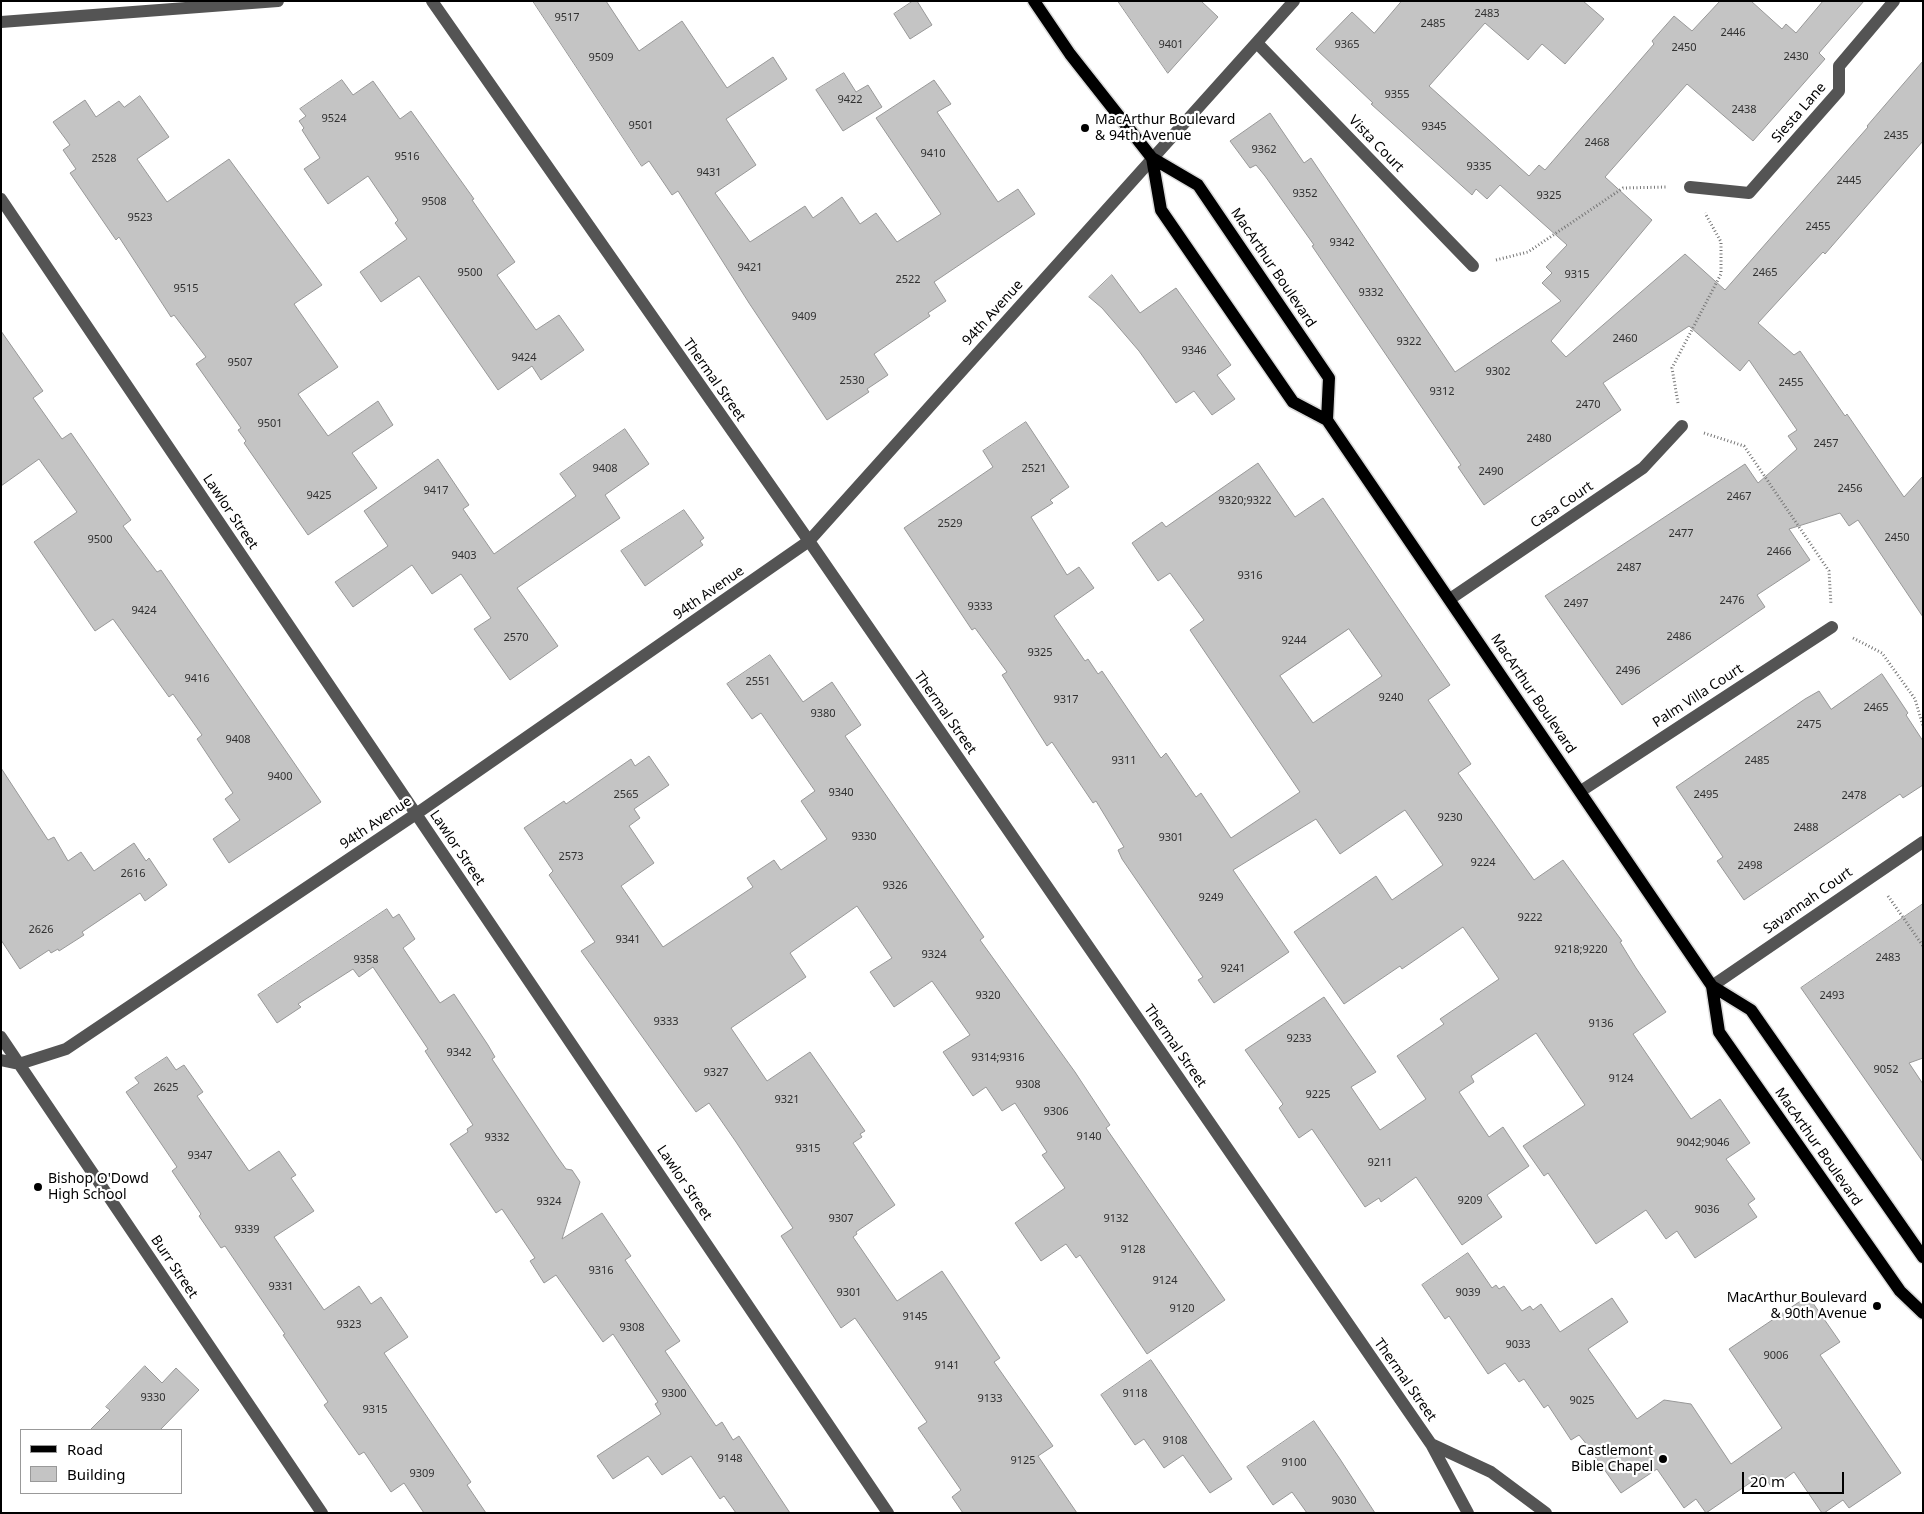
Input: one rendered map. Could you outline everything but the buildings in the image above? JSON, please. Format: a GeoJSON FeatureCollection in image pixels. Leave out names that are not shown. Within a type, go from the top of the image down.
{"type":"FeatureCollection","features":[{"type":"Feature","properties":{"kind":"main road","name":"MacArthur Boulevard"},"geometry":{"type":"LineString","coordinates":[[1034,1],[1070,54],[1152,158],[1198,185],[1329,378],[1327,420]]}},
{"type":"Feature","properties":{"kind":"main road","name":"MacArthur Boulevard"},"geometry":{"type":"LineString","coordinates":[[1152,158],[1161,210],[1293,402],[1327,420],[1712,986],[1751,1010],[1923,1256]]}},
{"type":"Feature","properties":{"kind":"main road","name":"MacArthur Boulevard"},"geometry":{"type":"LineString","coordinates":[[1712,986],[1719,1032],[1900,1291],[1923,1313]]}},
{"type":"Feature","properties":{"kind":"street"},"geometry":{"type":"LineString","coordinates":[[1,22],[278,1]]}},
{"type":"Feature","properties":{"kind":"street","name":"Thermal Street"},"geometry":{"type":"LineString","coordinates":[[432,1],[809,541],[1431,1444],[1468,1513]]}},
{"type":"Feature","properties":{"kind":"street","name":"94th Avenue"},"geometry":{"type":"LineString","coordinates":[[19,1064],[66,1049],[416,814],[809,541],[1294,1]]}},
{"type":"Feature","properties":{"kind":"street","name":"Siesta Lane"},"geometry":{"type":"LineString","coordinates":[[1690,187],[1749,193],[1838,91],[1839,66],[1894,1]]}},
{"type":"Feature","properties":{"kind":"street","name":"Vista Court"},"geometry":{"type":"LineString","coordinates":[[1257,43],[1473,266]]}},
{"type":"Feature","properties":{"kind":"street","name":"Lawlor Street"},"geometry":{"type":"LineString","coordinates":[[1,200],[888,1513]]}},
{"type":"Feature","properties":{"kind":"street","name":"Casa Court"},"geometry":{"type":"LineString","coordinates":[[1450,599],[1643,468],[1682,426]]}},
{"type":"Feature","properties":{"kind":"street","name":"Palm Villa Court"},"geometry":{"type":"LineString","coordinates":[[1581,791],[1832,627]]}},
{"type":"Feature","properties":{"kind":"street","name":"Savannah Court"},"geometry":{"type":"LineString","coordinates":[[1712,986],[1873,874],[1923,842]]}},
{"type":"Feature","properties":{"kind":"street","name":"Burr Street"},"geometry":{"type":"LineString","coordinates":[[1,1037],[322,1513]]}},
{"type":"Feature","properties":{"kind":"street"},"geometry":{"type":"LineString","coordinates":[[1,1060],[19,1064]]}},
{"type":"Feature","properties":{"kind":"street","name":"Thermal Street"},"geometry":{"type":"LineString","coordinates":[[1431,1444],[1491,1472],[1546,1513]]}},
{"type":"Feature","properties":{"kind":"path"},"geometry":{"type":"LineString","coordinates":[[1473,266],[1528,252],[1623,188],[1690,187],[1721,242],[1721,274],[1672,368],[1682,426],[1744,446],[1829,571],[1832,627],[1882,653],[1915,699],[1923,726]]}},
{"type":"Feature","properties":{"kind":"path"},"geometry":{"type":"LineString","coordinates":[[1873,874],[1923,946]]}},
{"type":"Feature","properties":{"kind":"place","name":"MacArthur Boulevard & 94th Avenue"},"geometry":{"type":"Point","coordinates":[1085,128]}},
{"type":"Feature","properties":{"kind":"place","name":"Bishop O'Dowd High School"},"geometry":{"type":"Point","coordinates":[38,1187]}},
{"type":"Feature","properties":{"kind":"place","name":"MacArthur Boulevard & 90th Avenue"},"geometry":{"type":"Point","coordinates":[1877,1306]}},
{"type":"Feature","properties":{"kind":"place","name":"Castlemont Bible Chapel"},"geometry":{"type":"Point","coordinates":[1663,1459]}}]}
